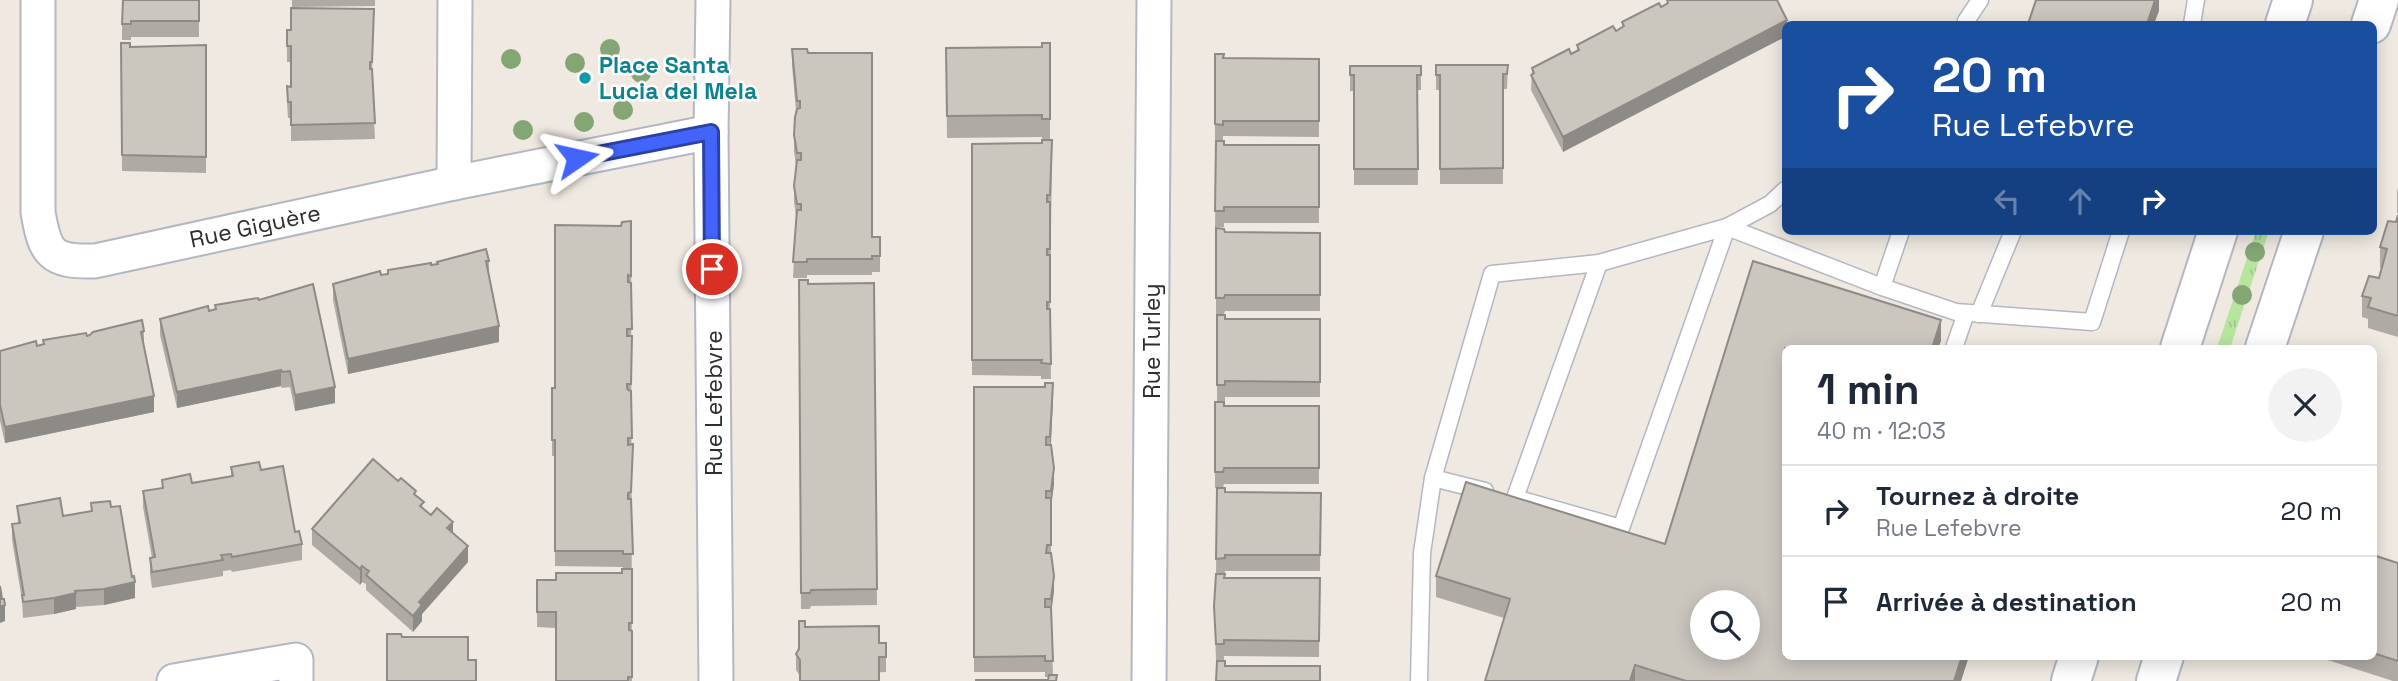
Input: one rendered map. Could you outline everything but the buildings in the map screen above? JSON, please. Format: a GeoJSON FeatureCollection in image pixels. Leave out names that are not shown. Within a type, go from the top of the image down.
{"type":"FeatureCollection","features":[{"type":"Feature","properties":{"kind":"main road"},"geometry":{"type":"LineString","coordinates":[[2286,21],[2293,0]]}},
{"type":"Feature","properties":{"kind":"main road"},"geometry":{"type":"LineString","coordinates":[[2372,21],[2379,0]]}},
{"type":"Feature","properties":{"kind":"main road"},"geometry":{"type":"LineString","coordinates":[[2181,345],[2217,235]]}},
{"type":"Feature","properties":{"kind":"main road"},"geometry":{"type":"LineString","coordinates":[[2266,345],[2303,235]]}},
{"type":"Feature","properties":{"kind":"main road"},"geometry":{"type":"LineString","coordinates":[[2071,681],[2078,660]]}},
{"type":"Feature","properties":{"kind":"main road"},"geometry":{"type":"LineString","coordinates":[[2156,681],[2163,660]]}},
{"type":"Feature","properties":{"kind":"street","name":"Rue Giguère"},"geometry":{"type":"LineString","coordinates":[[37,0],[38,212],[48,250],[59,257],[76,261],[95,261],[454,183],[711,132]]}},
{"type":"Feature","properties":{"kind":"street"},"geometry":{"type":"LineString","coordinates":[[454,183],[455,0]]}},
{"type":"Feature","properties":{"kind":"street","name":"Rue Lefebvre"},"geometry":{"type":"LineString","coordinates":[[713,0],[711,132],[716,681]]}},
{"type":"Feature","properties":{"kind":"street","name":"Rue Turley"},"geometry":{"type":"LineString","coordinates":[[1149,681],[1154,0]]}},
{"type":"Feature","properties":{"kind":"street"},"geometry":{"type":"LineString","coordinates":[[174,681],[296,660],[296,681]]}},
{"type":"Feature","properties":{"kind":"lane"},"geometry":{"type":"LineString","coordinates":[[1966,21],[1980,0]]}},
{"type":"Feature","properties":{"kind":"lane"},"geometry":{"type":"LineString","coordinates":[[2192,21],[2196,0]]}},
{"type":"Feature","properties":{"kind":"lane"},"geometry":{"type":"LineString","coordinates":[[1419,681],[1422,553],[1433,478],[1492,274],[1599,263],[1727,227],[1770,204],[1782,193]]}},
{"type":"Feature","properties":{"kind":"lane"},"geometry":{"type":"LineString","coordinates":[[1727,227],[1882,287],[1956,312],[2092,322],[2120,235]]}},
{"type":"Feature","properties":{"kind":"lane"},"geometry":{"type":"LineString","coordinates":[[1433,478],[1621,528],[1727,227]]}},
{"type":"Feature","properties":{"kind":"lane"},"geometry":{"type":"LineString","coordinates":[[1882,287],[1901,235]]}},
{"type":"Feature","properties":{"kind":"lane"},"geometry":{"type":"LineString","coordinates":[[1956,345],[2011,235]]}},
{"type":"Feature","properties":{"kind":"lane"},"geometry":{"type":"LineString","coordinates":[[1515,498],[1599,263]]}},
{"type":"Feature","properties":{"kind":"green space"},"geometry":{"type":"Polygon","coordinates":[[[2255,235],[2268,235],[2231,345],[2218,345],[2255,235]]]}},
{"type":"Feature","properties":{"kind":"place","name":"Place Santa Lucia del Mela"},"geometry":{"type":"Point","coordinates":[585,78]}},
{"type":"Feature","properties":{"kind":"route"},"geometry":{"type":"LineString","coordinates":[[577,158],[711,132],[712,269]]}}]}
